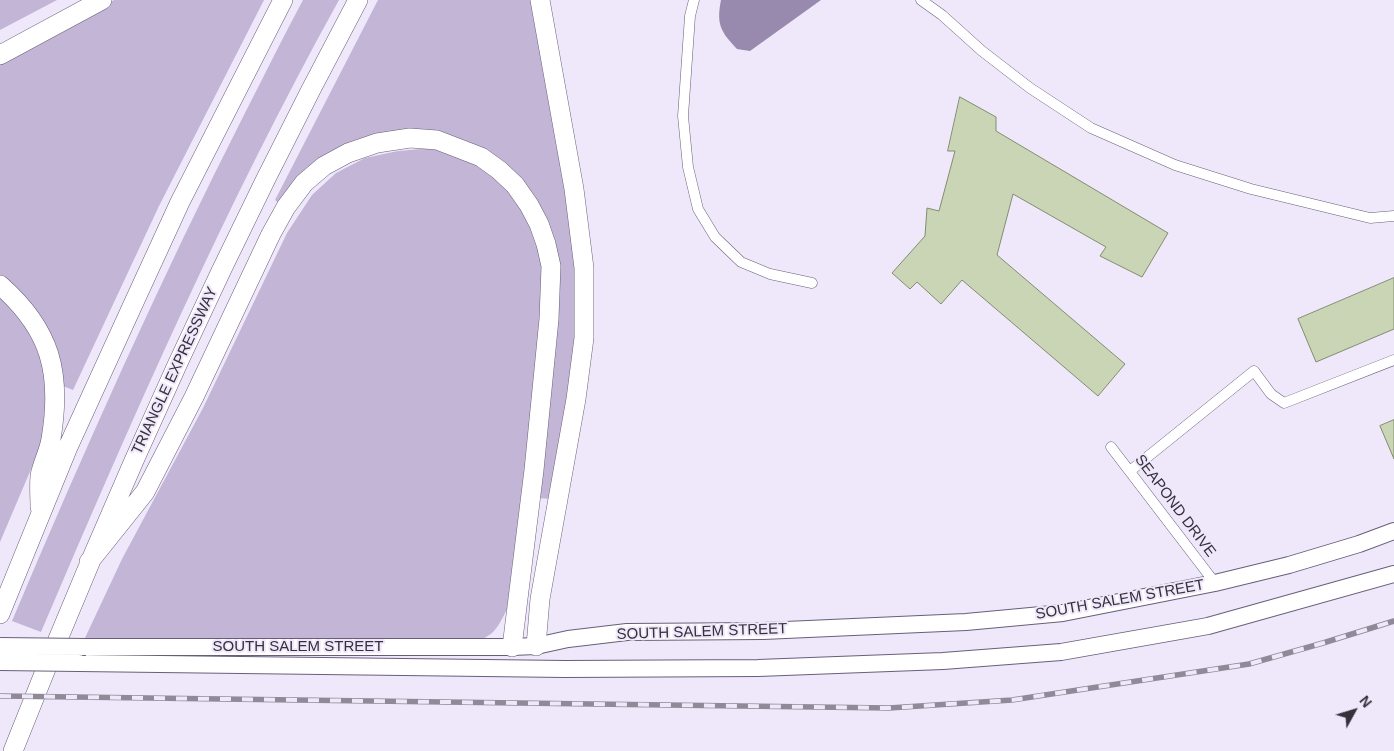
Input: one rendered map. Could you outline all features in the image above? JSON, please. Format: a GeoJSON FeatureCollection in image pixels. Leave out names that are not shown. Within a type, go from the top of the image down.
{"type":"FeatureCollection","features":[{"type":"Feature","properties":{"kind":"highway"},"geometry":{"type":"LineString","coordinates":[[0,55],[102,0]]}},
{"type":"Feature","properties":{"kind":"highway"},"geometry":{"type":"LineString","coordinates":[[0,614],[68,447],[180,202],[283,0]]}},
{"type":"Feature","properties":{"kind":"highway","name":"TRIANGLE EXPRESSWAY"},"geometry":{"type":"LineString","coordinates":[[12,751],[89,562],[161,398],[242,228],[358,0]]}},
{"type":"Feature","properties":{"kind":"highway"},"geometry":{"type":"LineString","coordinates":[[536,646],[540,599],[576,399],[584,338],[584,268],[574,189],[540,0]]}},
{"type":"Feature","properties":{"kind":"highway"},"geometry":{"type":"LineString","coordinates":[[89,562],[145,492],[185,414],[271,234],[286,207],[304,183],[324,166],[348,153],[370,146],[410,138],[437,140],[481,157],[515,185],[539,224],[551,266],[550,319],[512,647]]}},
{"type":"Feature","properties":{"kind":"highway"},"geometry":{"type":"LineString","coordinates":[[0,285],[24,307],[41,334],[51,359],[55,386],[54,416],[50,442],[40,476],[40,518]]}},
{"type":"Feature","properties":{"kind":"main road","name":"SOUTH SALEM STREET"},"geometry":{"type":"LineString","coordinates":[[0,646],[512,647],[536,646],[568,639],[627,632],[763,631],[966,622],[1063,613],[1215,583],[1288,565],[1360,544],[1394,531]]}},
{"type":"Feature","properties":{"kind":"main road","name":"SOUTH SALEM STREET"},"geometry":{"type":"LineString","coordinates":[[0,662],[533,669],[758,668],[944,661],[1062,652],[1208,626],[1394,574]]}},
{"type":"Feature","properties":{"kind":"main road"},"geometry":{"type":"LineString","coordinates":[[533,669],[536,646]]}},
{"type":"Feature","properties":{"kind":"main road"},"geometry":{"type":"LineString","coordinates":[[511,668],[512,647]]}},
{"type":"Feature","properties":{"kind":"street"},"geometry":{"type":"LineString","coordinates":[[694,0],[690,16],[683,116],[688,167],[698,209],[715,237],[740,262],[770,274],[812,283]]}},
{"type":"Feature","properties":{"kind":"street"},"geometry":{"type":"LineString","coordinates":[[922,0],[942,15],[982,51],[1030,88],[1091,128],[1175,165],[1251,189],[1370,218],[1394,216]]}},
{"type":"Feature","properties":{"kind":"street"},"geometry":{"type":"LineString","coordinates":[[1130,471],[1254,371],[1271,394],[1284,403],[1394,360]]}},
{"type":"Feature","properties":{"kind":"street","name":"SEAPOND DRIVE"},"geometry":{"type":"LineString","coordinates":[[1111,447],[1215,583]]}},
{"type":"Feature","properties":{"kind":"shaded area"},"geometry":{"type":"Polygon","coordinates":[[[0,0],[57,0],[0,30],[0,0]]]}},
{"type":"Feature","properties":{"kind":"shaded area"},"geometry":{"type":"Polygon","coordinates":[[[114,0],[264,0],[159,206],[73,390],[63,386],[4,278],[0,276],[0,63],[114,0]]]}},
{"type":"Feature","properties":{"kind":"shaded area"},"geometry":{"type":"Polygon","coordinates":[[[303,0],[339,0],[297,77],[219,233],[145,392],[41,632],[12,621],[67,492],[154,300],[303,0]]]}},
{"type":"Feature","properties":{"kind":"shaded area"},"geometry":{"type":"Polygon","coordinates":[[[378,0],[533,0],[577,258],[577,348],[550,499],[539,498],[559,268],[494,156],[380,134],[355,140],[326,154],[300,175],[279,203],[275,200],[378,0]]]}},
{"type":"Feature","properties":{"kind":"shaded area"},"geometry":{"type":"Polygon","coordinates":[[[721,0],[821,0],[750,51],[737,49],[721,28],[719,16],[721,0]]]}},
{"type":"Feature","properties":{"kind":"shaded area"},"geometry":{"type":"Polygon","coordinates":[[[433,148],[459,156],[479,165],[506,187],[527,215],[535,231],[545,271],[544,315],[507,609],[499,624],[486,637],[464,644],[85,638],[122,559],[203,408],[287,233],[312,195],[336,173],[365,158],[398,151],[433,148]]]}},
{"type":"Feature","properties":{"kind":"shaded area"},"geometry":{"type":"Polygon","coordinates":[[[0,295],[35,337],[48,386],[43,441],[0,542],[0,295]]]}},
{"type":"Feature","properties":{"kind":"building"},"geometry":{"type":"Polygon","coordinates":[[[960,97],[996,117],[996,131],[1168,233],[1142,277],[1100,256],[1106,247],[1013,194],[997,255],[1125,364],[1098,396],[962,280],[941,304],[917,282],[910,289],[892,273],[925,236],[927,208],[939,211],[955,151],[948,151],[960,97]]]}},
{"type":"Feature","properties":{"kind":"building"},"geometry":{"type":"Polygon","coordinates":[[[1394,278],[1394,329],[1316,362],[1298,319],[1394,278]]]}},
{"type":"Feature","properties":{"kind":"building"},"geometry":{"type":"Polygon","coordinates":[[[1394,420],[1394,459],[1380,426],[1394,420]]]}},
{"type":"Feature","properties":{"kind":"railway"},"geometry":{"type":"LineString","coordinates":[[0,696],[889,708],[1012,700],[1249,664],[1394,621]]}}]}
